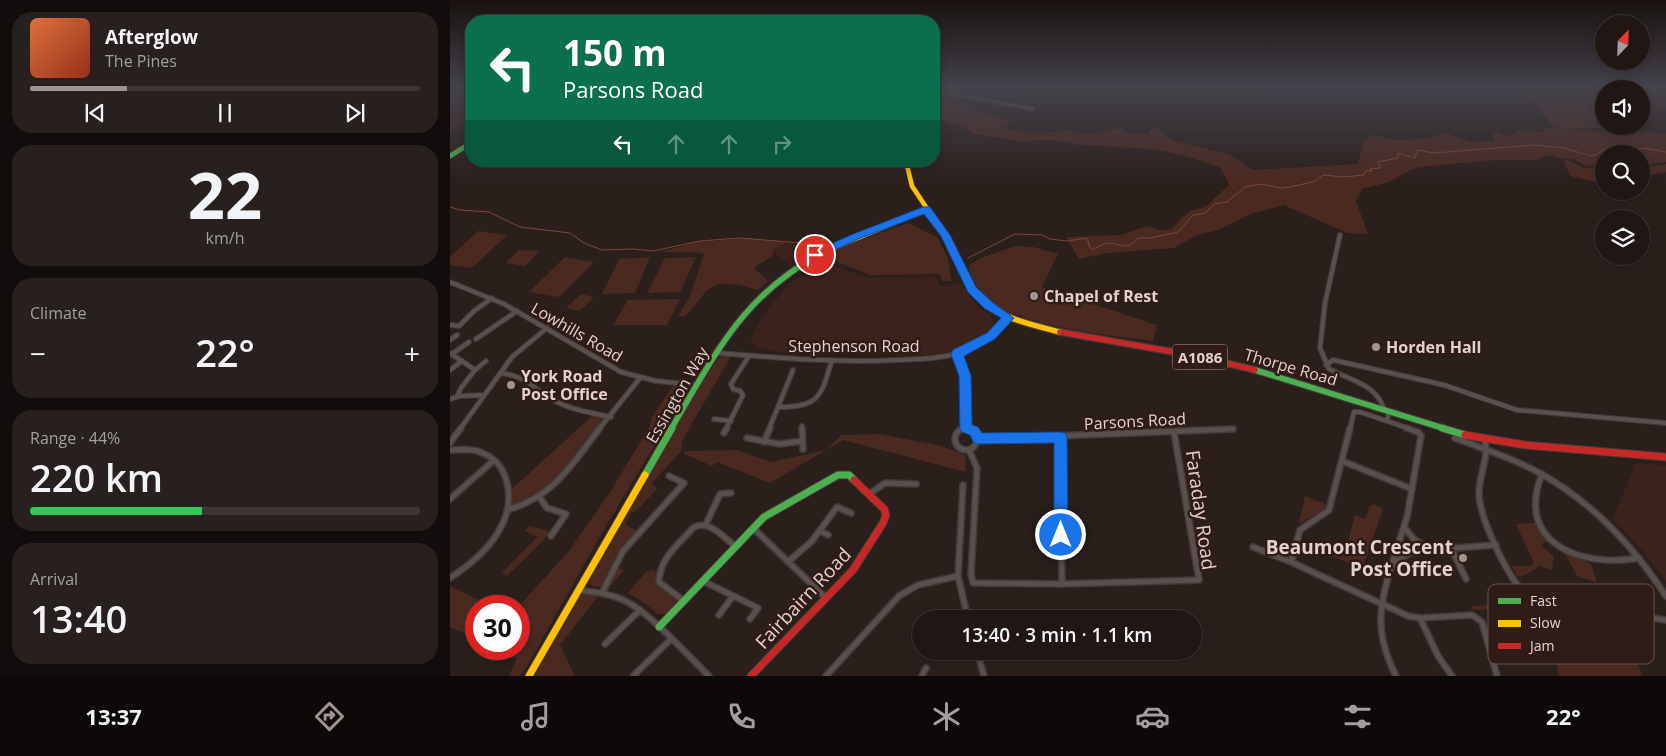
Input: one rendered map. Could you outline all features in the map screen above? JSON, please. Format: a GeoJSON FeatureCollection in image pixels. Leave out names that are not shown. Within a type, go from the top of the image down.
{"type":"FeatureCollection","features":[{"type":"Feature","properties":{"kind":"main road"},"geometry":{"type":"LineString","coordinates":[[450,156],[465,147]]}},
{"type":"Feature","properties":{"kind":"main road"},"geometry":{"type":"LineString","coordinates":[[450,160],[465,151]]}},
{"type":"Feature","properties":{"kind":"main road","name":"Thorpe Road"},"geometry":{"type":"LineString","coordinates":[[907,167],[912,186],[926,210],[945,235],[972,289],[988,305],[1008,318],[1044,329],[1197,356],[1259,371],[1386,410],[1442,430],[1486,440],[1666,457]]}},
{"type":"Feature","properties":{"kind":"main road","name":"Essington Way"},"geometry":{"type":"LineString","coordinates":[[529,676],[697,385],[738,320],[775,283],[797,266],[828,249],[926,210]]}},
{"type":"Feature","properties":{"kind":"main road","name":"Fairbairn Road"},"geometry":{"type":"LineString","coordinates":[[659,627],[735,546],[776,509],[838,475],[849,475],[884,509],[886,515],[883,523],[854,570],[751,676]]}},
{"type":"Feature","properties":{"kind":"street"},"geometry":{"type":"LineString","coordinates":[[1340,235],[1325,303],[1320,348],[1326,365],[1336,373],[1371,388],[1382,401],[1386,410],[1387,421]]}},
{"type":"Feature","properties":{"kind":"street","name":"Lowhills Road"},"geometry":{"type":"LineString","coordinates":[[450,282],[492,298],[517,311],[608,366],[640,378],[697,385]]}},
{"type":"Feature","properties":{"kind":"street"},"geometry":{"type":"LineString","coordinates":[[451,325],[459,326],[474,311],[492,298]]}},
{"type":"Feature","properties":{"kind":"street"},"geometry":{"type":"LineString","coordinates":[[476,339],[517,311]]}},
{"type":"Feature","properties":{"kind":"street","name":"Stephenson Road"},"geometry":{"type":"LineString","coordinates":[[718,353],[887,362],[934,359],[957,354],[991,336],[1008,318]]}},
{"type":"Feature","properties":{"kind":"street"},"geometry":{"type":"LineString","coordinates":[[450,443],[517,352],[547,328]]}},
{"type":"Feature","properties":{"kind":"street"},"geometry":{"type":"LineString","coordinates":[[450,340],[457,335]]}},
{"type":"Feature","properties":{"kind":"street"},"geometry":{"type":"LineString","coordinates":[[469,342],[451,354],[475,370]]}},
{"type":"Feature","properties":{"kind":"street"},"geometry":{"type":"LineString","coordinates":[[957,354],[965,376],[966,429]]}},
{"type":"Feature","properties":{"kind":"street"},"geometry":{"type":"LineString","coordinates":[[724,433],[744,395],[740,391],[733,389],[731,384],[749,356]]}},
{"type":"Feature","properties":{"kind":"street"},"geometry":{"type":"LineString","coordinates":[[457,397],[461,388],[475,370],[486,360]]}},
{"type":"Feature","properties":{"kind":"street"},"geometry":{"type":"LineString","coordinates":[[779,407],[806,406],[817,400],[822,393],[832,360]]}},
{"type":"Feature","properties":{"kind":"street"},"geometry":{"type":"LineString","coordinates":[[1326,365],[1333,360],[1374,368],[1444,385],[1518,410],[1666,423]]}},
{"type":"Feature","properties":{"kind":"street"},"geometry":{"type":"LineString","coordinates":[[450,370],[462,361]]}},
{"type":"Feature","properties":{"kind":"street"},"geometry":{"type":"LineString","coordinates":[[764,442],[793,370]]}},
{"type":"Feature","properties":{"kind":"street"},"geometry":{"type":"LineString","coordinates":[[500,373],[522,376],[549,398],[560,404],[611,416]]}},
{"type":"Feature","properties":{"kind":"street"},"geometry":{"type":"LineString","coordinates":[[507,510],[521,507],[540,498],[555,485],[640,378]]}},
{"type":"Feature","properties":{"kind":"street"},"geometry":{"type":"LineString","coordinates":[[450,399],[484,395]]}},
{"type":"Feature","properties":{"kind":"street"},"geometry":{"type":"LineString","coordinates":[[1290,562],[1300,530],[1329,510],[1354,412],[1360,412],[1418,432],[1421,436],[1404,527],[1380,602],[1378,629],[1390,666],[1396,676]]}},
{"type":"Feature","properties":{"kind":"street"},"geometry":{"type":"LineString","coordinates":[[714,419],[731,421]]}},
{"type":"Feature","properties":{"kind":"street"},"geometry":{"type":"LineString","coordinates":[[802,426],[803,449]]}},
{"type":"Feature","properties":{"kind":"street"},"geometry":{"type":"LineString","coordinates":[[966,429],[974,430],[978,439],[976,444],[969,450],[958,449],[954,443],[958,432],[966,429]]}},
{"type":"Feature","properties":{"kind":"street","name":"Parsons Road"},"geometry":{"type":"LineString","coordinates":[[978,439],[1233,429]]}},
{"type":"Feature","properties":{"kind":"street","name":"Faraday Road"},"geometry":{"type":"LineString","coordinates":[[1062,584],[1199,580],[1174,432]]}},
{"type":"Feature","properties":{"kind":"street"},"geometry":{"type":"LineString","coordinates":[[969,450],[977,468],[971,574],[973,583],[1062,584],[1060,437]]}},
{"type":"Feature","properties":{"kind":"street"},"geometry":{"type":"LineString","coordinates":[[747,438],[780,444],[802,440]]}},
{"type":"Feature","properties":{"kind":"street"},"geometry":{"type":"LineString","coordinates":[[1454,438],[1542,474],[1589,507],[1639,558],[1666,596]]}},
{"type":"Feature","properties":{"kind":"street"},"geometry":{"type":"LineString","coordinates":[[1486,440],[1489,451],[1478,492],[1479,505],[1496,544],[1518,584]]}},
{"type":"Feature","properties":{"kind":"street"},"geometry":{"type":"LineString","coordinates":[[450,450],[478,451],[493,461],[506,478],[509,492],[507,510],[499,530],[483,552],[450,578]]}},
{"type":"Feature","properties":{"kind":"street"},"geometry":{"type":"LineString","coordinates":[[450,499],[493,461]]}},
{"type":"Feature","properties":{"kind":"street"},"geometry":{"type":"LineString","coordinates":[[1342,462],[1412,489]]}},
{"type":"Feature","properties":{"kind":"street"},"geometry":{"type":"LineString","coordinates":[[1542,474],[1534,504],[1536,517],[1542,529],[1553,542],[1570,553],[1588,559],[1606,562],[1639,558]]}},
{"type":"Feature","properties":{"kind":"street"},"geometry":{"type":"LineString","coordinates":[[602,593],[622,551],[684,483],[669,476]]}},
{"type":"Feature","properties":{"kind":"street"},"geometry":{"type":"LineString","coordinates":[[869,494],[885,483],[916,484]]}},
{"type":"Feature","properties":{"kind":"street"},"geometry":{"type":"LineString","coordinates":[[963,485],[958,576],[966,610]]}},
{"type":"Feature","properties":{"kind":"street"},"geometry":{"type":"LineString","coordinates":[[706,524],[720,494],[731,493]]}},
{"type":"Feature","properties":{"kind":"street"},"geometry":{"type":"LineString","coordinates":[[540,498],[547,508],[566,514],[551,536]]}},
{"type":"Feature","properties":{"kind":"street"},"geometry":{"type":"LineString","coordinates":[[788,562],[812,541],[837,507],[850,513]]}},
{"type":"Feature","properties":{"kind":"street"},"geometry":{"type":"LineString","coordinates":[[684,601],[659,582],[658,572],[664,561],[692,528],[700,524],[706,524],[735,546]]}},
{"type":"Feature","properties":{"kind":"street"},"geometry":{"type":"LineString","coordinates":[[1404,527],[1414,539],[1428,549]]}},
{"type":"Feature","properties":{"kind":"street"},"geometry":{"type":"LineString","coordinates":[[753,528],[826,598]]}},
{"type":"Feature","properties":{"kind":"street"},"geometry":{"type":"LineString","coordinates":[[820,531],[828,535]]}},
{"type":"Feature","properties":{"kind":"street"},"geometry":{"type":"LineString","coordinates":[[1392,564],[1413,552],[1428,549],[1496,544]]}},
{"type":"Feature","properties":{"kind":"street"},"geometry":{"type":"LineString","coordinates":[[1253,547],[1408,616],[1420,618],[1471,615],[1478,618],[1485,629],[1488,640]]}},
{"type":"Feature","properties":{"kind":"street"},"geometry":{"type":"LineString","coordinates":[[1451,548],[1466,579]]}},
{"type":"Feature","properties":{"kind":"street"},"geometry":{"type":"LineString","coordinates":[[826,676],[899,596],[918,585],[958,576]]}},
{"type":"Feature","properties":{"kind":"street"},"geometry":{"type":"LineString","coordinates":[[703,581],[758,608],[750,619]]}},
{"type":"Feature","properties":{"kind":"street"},"geometry":{"type":"LineString","coordinates":[[579,590],[602,593],[622,599],[640,610],[709,676]]}},
{"type":"Feature","properties":{"kind":"street"},"geometry":{"type":"LineString","coordinates":[[719,615],[733,596]]}},
{"type":"Feature","properties":{"kind":"street"},"geometry":{"type":"LineString","coordinates":[[605,644],[640,610]]}},
{"type":"Feature","properties":{"kind":"street"},"geometry":{"type":"LineString","coordinates":[[1420,618],[1438,656],[1452,676]]}},
{"type":"Feature","properties":{"kind":"street"},"geometry":{"type":"LineString","coordinates":[[633,676],[670,640]]}},
{"type":"Feature","properties":{"kind":"street"},"geometry":{"type":"LineString","coordinates":[[980,660],[984,676]]}},
{"type":"Feature","properties":{"kind":"street"},"geometry":{"type":"LineString","coordinates":[[922,676],[926,668]]}},
{"type":"Feature","properties":{"kind":"shaded area"},"geometry":{"type":"Polygon","coordinates":[[[450,119],[465,119],[465,122],[450,133],[450,119]]]}},
{"type":"Feature","properties":{"kind":"shaded area"},"geometry":{"type":"Polygon","coordinates":[[[940,119],[1003,119],[1009,120],[1006,128],[1021,132],[1071,131],[1089,134],[1120,128],[1128,133],[1149,134],[1150,129],[1156,128],[1169,138],[1179,142],[1231,155],[1252,170],[1358,164],[1363,141],[1373,135],[1395,140],[1424,139],[1446,133],[1471,142],[1494,141],[1493,131],[1507,137],[1518,131],[1542,132],[1548,128],[1595,131],[1595,135],[1650,135],[1650,133],[1666,133],[1666,162],[1650,164],[1650,145],[1595,145],[1595,165],[1587,166],[1573,159],[1559,158],[1552,155],[1540,157],[1537,160],[1493,160],[1420,167],[1412,169],[1389,182],[1362,189],[1356,201],[1368,234],[1347,233],[1284,205],[1250,214],[1218,230],[1197,235],[1174,248],[1107,253],[1079,259],[1066,237],[1121,235],[1147,226],[1160,230],[1172,229],[1181,218],[1192,210],[1205,207],[1229,185],[1221,168],[1190,157],[1154,149],[1082,145],[1055,140],[1019,141],[974,134],[940,119]]]}},
{"type":"Feature","properties":{"kind":"shaded area"},"geometry":{"type":"Polygon","coordinates":[[[1547,119],[1595,119],[1595,128],[1567,129],[1554,127],[1547,119]]]}},
{"type":"Feature","properties":{"kind":"shaded area"},"geometry":{"type":"Polygon","coordinates":[[[1564,160],[1584,168],[1595,167],[1595,182],[1570,176],[1564,160]]]}},
{"type":"Feature","properties":{"kind":"shaded area"},"geometry":{"type":"Polygon","coordinates":[[[1666,164],[1666,172],[1650,175],[1650,166],[1666,164]]]}},
{"type":"Feature","properties":{"kind":"shaded area"},"geometry":{"type":"Polygon","coordinates":[[[908,223],[938,238],[948,259],[952,281],[942,281],[940,274],[870,275],[823,256],[836,249],[908,223]]]}},
{"type":"Feature","properties":{"kind":"shaded area"},"geometry":{"type":"Polygon","coordinates":[[[478,231],[507,235],[472,268],[450,265],[450,257],[478,231]]]}},
{"type":"Feature","properties":{"kind":"shaded area"},"geometry":{"type":"Polygon","coordinates":[[[749,238],[787,242],[772,251],[774,255],[754,268],[768,281],[758,290],[729,284],[715,286],[703,295],[685,316],[678,316],[690,296],[704,254],[695,252],[660,252],[697,242],[749,238]]]}},
{"type":"Feature","properties":{"kind":"shaded area"},"geometry":{"type":"Polygon","coordinates":[[[787,242],[803,243],[816,250],[791,265],[772,251],[787,242]]]}},
{"type":"Feature","properties":{"kind":"shaded area"},"geometry":{"type":"Polygon","coordinates":[[[1015,246],[1033,247],[1058,254],[1042,287],[1157,325],[1153,341],[1054,326],[1022,318],[1022,315],[1008,313],[1000,308],[978,288],[973,280],[969,265],[981,258],[1015,246]]]}},
{"type":"Feature","properties":{"kind":"shaded area"},"geometry":{"type":"Polygon","coordinates":[[[519,250],[539,251],[525,266],[506,263],[519,250]]]}},
{"type":"Feature","properties":{"kind":"shaded area"},"geometry":{"type":"Polygon","coordinates":[[[565,257],[594,262],[559,297],[529,292],[565,257]]]}},
{"type":"Feature","properties":{"kind":"shaded area"},"geometry":{"type":"Polygon","coordinates":[[[650,257],[635,293],[602,294],[619,259],[650,257]]]}},
{"type":"Feature","properties":{"kind":"shaded area"},"geometry":{"type":"Polygon","coordinates":[[[696,257],[680,292],[647,293],[665,258],[696,257]]]}},
{"type":"Feature","properties":{"kind":"shaded area"},"geometry":{"type":"Polygon","coordinates":[[[823,262],[868,278],[938,277],[939,285],[962,284],[979,308],[991,315],[994,326],[978,339],[959,350],[931,355],[786,353],[756,347],[750,341],[763,315],[791,282],[823,262]]]}},
{"type":"Feature","properties":{"kind":"shaded area"},"geometry":{"type":"Polygon","coordinates":[[[581,294],[594,297],[580,311],[566,308],[581,294]]]}},
{"type":"Feature","properties":{"kind":"shaded area"},"geometry":{"type":"Polygon","coordinates":[[[680,299],[667,325],[613,325],[628,300],[680,299]]]}},
{"type":"Feature","properties":{"kind":"shaded area"},"geometry":{"type":"Polygon","coordinates":[[[721,356],[731,356],[683,439],[681,451],[651,484],[658,488],[635,512],[631,513],[625,525],[639,532],[613,567],[624,570],[608,589],[590,585],[588,581],[590,575],[700,385],[721,356]]]}},
{"type":"Feature","properties":{"kind":"shaded area"},"geometry":{"type":"Polygon","coordinates":[[[673,386],[682,387],[684,396],[602,533],[527,666],[520,676],[509,676],[516,660],[530,660],[529,595],[569,551],[610,492],[650,426],[652,417],[673,386]]]}},
{"type":"Feature","properties":{"kind":"shaded area"},"geometry":{"type":"Polygon","coordinates":[[[593,415],[603,417],[605,420],[565,471],[542,492],[512,506],[512,489],[593,415]]]}},
{"type":"Feature","properties":{"kind":"shaded area"},"geometry":{"type":"Polygon","coordinates":[[[879,434],[942,446],[965,455],[966,472],[843,440],[770,483],[717,462],[712,466],[682,453],[685,451],[737,450],[771,462],[826,450],[841,435],[879,434]]]}},
{"type":"Feature","properties":{"kind":"shaded area"},"geometry":{"type":"Polygon","coordinates":[[[1636,463],[1666,466],[1666,581],[1641,549],[1613,519],[1636,463]]]}},
{"type":"Feature","properties":{"kind":"shaded area"},"geometry":{"type":"Polygon","coordinates":[[[1305,496],[1327,505],[1323,510],[1299,524],[1305,496]]]}},
{"type":"Feature","properties":{"kind":"shaded area"},"geometry":{"type":"Polygon","coordinates":[[[1373,504],[1383,509],[1362,569],[1326,553],[1329,540],[1341,552],[1346,549],[1355,515],[1365,519],[1370,506],[1373,504]]]}},
{"type":"Feature","properties":{"kind":"shaded area"},"geometry":{"type":"Polygon","coordinates":[[[1535,523],[1548,539],[1541,546],[1554,556],[1552,570],[1540,566],[1518,577],[1511,566],[1530,566],[1534,563],[1516,524],[1535,523]]]}},
{"type":"Feature","properties":{"kind":"shaded area"},"geometry":{"type":"Polygon","coordinates":[[[529,526],[550,531],[544,540],[507,576],[502,573],[537,537],[525,531],[529,526]]]}},
{"type":"Feature","properties":{"kind":"shaded area"},"geometry":{"type":"Polygon","coordinates":[[[1563,551],[1591,564],[1597,582],[1578,577],[1563,551]]]}},
{"type":"Feature","properties":{"kind":"shaded area"},"geometry":{"type":"Polygon","coordinates":[[[655,570],[656,582],[677,601],[667,614],[658,614],[628,593],[646,572],[655,570]]]}},
{"type":"Feature","properties":{"kind":"shaded area"},"geometry":{"type":"Polygon","coordinates":[[[450,586],[469,595],[465,595],[465,633],[450,627],[450,586]]]}},
{"type":"Feature","properties":{"kind":"shaded area"},"geometry":{"type":"Polygon","coordinates":[[[587,593],[599,595],[560,645],[575,676],[532,676],[577,598],[587,593]]]}},
{"type":"Feature","properties":{"kind":"shaded area"},"geometry":{"type":"Polygon","coordinates":[[[1488,605],[1488,609],[1472,610],[1471,606],[1488,605]]]}},
{"type":"Feature","properties":{"kind":"shaded area"},"geometry":{"type":"Polygon","coordinates":[[[1556,664],[1638,664],[1642,676],[1559,676],[1556,664]]]}},
{"type":"Feature","properties":{"kind":"waterway"},"geometry":{"type":"LineString","coordinates":[[968,258],[1015,234],[1042,235],[1050,239],[1067,241],[1087,238],[1090,248],[1093,250],[1109,243],[1125,246],[1134,243],[1138,238],[1150,238],[1178,232],[1193,215],[1205,213],[1214,204],[1227,202],[1245,187],[1260,184],[1281,188],[1316,181],[1323,175],[1343,177],[1364,175],[1366,171],[1372,171],[1370,169],[1380,168],[1378,162],[1398,158],[1398,153],[1415,158],[1417,150],[1434,153],[1534,145],[1564,148],[1591,156],[1597,155],[1603,149],[1619,153],[1644,148],[1666,152]]}},
{"type":"Feature","properties":{"kind":"waterway"},"geometry":{"type":"LineString","coordinates":[[450,207],[460,210],[489,212],[520,227],[570,233],[584,243],[602,250],[633,249],[653,251],[700,241],[740,238],[802,243],[818,250]]}},
{"type":"Feature","properties":{"kind":"traffic: fast"},"geometry":{"type":"LineString","coordinates":[[450,156],[465,147]]}},
{"type":"Feature","properties":{"kind":"traffic: fast"},"geometry":{"type":"LineString","coordinates":[[645,475],[707,369],[742,317],[764,293],[783,277],[834,247]]}},
{"type":"Feature","properties":{"kind":"traffic: fast"},"geometry":{"type":"LineString","coordinates":[[1255,370],[1465,435]]}},
{"type":"Feature","properties":{"kind":"traffic: fast"},"geometry":{"type":"LineString","coordinates":[[659,627],[764,517],[838,475],[849,475],[854,480]]}},
{"type":"Feature","properties":{"kind":"traffic: slow"},"geometry":{"type":"LineString","coordinates":[[907,167],[912,186],[945,235],[972,289],[988,305],[1017,321],[1060,332]]}},
{"type":"Feature","properties":{"kind":"traffic: slow"},"geometry":{"type":"LineString","coordinates":[[834,247],[926,210]]}},
{"type":"Feature","properties":{"kind":"traffic: slow"},"geometry":{"type":"LineString","coordinates":[[529,676],[645,475]]}},
{"type":"Feature","properties":{"kind":"traffic: jam"},"geometry":{"type":"LineString","coordinates":[[1060,332],[1197,356],[1255,370]]}},
{"type":"Feature","properties":{"kind":"traffic: jam"},"geometry":{"type":"LineString","coordinates":[[1465,435],[1525,445],[1666,457]]}},
{"type":"Feature","properties":{"kind":"traffic: jam"},"geometry":{"type":"LineString","coordinates":[[751,676],[853,570],[883,523],[886,515],[884,509],[854,480]]}},
{"type":"Feature","properties":{"kind":"place","name":"Chapel of Rest"},"geometry":{"type":"Point","coordinates":[1034,296]}},
{"type":"Feature","properties":{"kind":"place","name":"Horden Hall"},"geometry":{"type":"Point","coordinates":[1376,347]}},
{"type":"Feature","properties":{"kind":"place","name":"York Road Post Office"},"geometry":{"type":"Point","coordinates":[511,385]}},
{"type":"Feature","properties":{"kind":"place","name":"Beaumont Crescent Post Office"},"geometry":{"type":"Point","coordinates":[1463,558]}},
{"type":"Feature","properties":{"kind":"route"},"geometry":{"type":"LineString","coordinates":[[815,255],[855,237],[926,210],[945,235],[972,289],[988,305],[1008,318],[991,336],[957,354],[965,376],[966,429],[974,430],[977,433],[978,439],[1060,437],[1061,535]]}}]}
